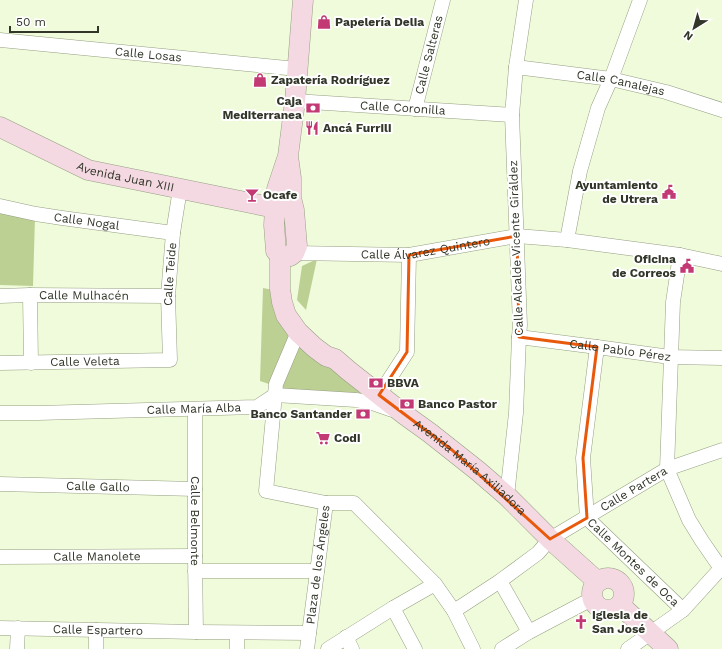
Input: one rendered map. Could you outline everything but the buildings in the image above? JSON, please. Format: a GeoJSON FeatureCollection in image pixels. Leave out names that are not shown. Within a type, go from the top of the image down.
{"type":"FeatureCollection","features":[{"type":"Feature","properties":{"kind":"street"},"geometry":{"type":"LineString","coordinates":[[275,204],[294,210],[297,246],[288,255],[276,251],[275,204],[291,178],[288,156],[295,101],[303,0]]}},
{"type":"Feature","properties":{"kind":"street","name":"Calle Salteras"},"geometry":{"type":"LineString","coordinates":[[415,109],[443,0]]}},
{"type":"Feature","properties":{"kind":"street","name":"Calle Alcalde Vicente Giráldez"},"geometry":{"type":"LineString","coordinates":[[507,496],[516,413],[520,325],[512,116],[516,67],[526,0]]}},
{"type":"Feature","properties":{"kind":"street"},"geometry":{"type":"LineString","coordinates":[[567,240],[580,171],[598,108],[611,79],[640,0]]}},
{"type":"Feature","properties":{"kind":"street","name":"Calle Losas"},"geometry":{"type":"LineString","coordinates":[[0,40],[297,69]]}},
{"type":"Feature","properties":{"kind":"street","name":"Calle Canalejas"},"geometry":{"type":"LineString","coordinates":[[516,67],[611,79],[666,92],[722,110]]}},
{"type":"Feature","properties":{"kind":"street","name":"Calle Coronilla"},"geometry":{"type":"LineString","coordinates":[[295,101],[512,116]]}},
{"type":"Feature","properties":{"kind":"street","name":"Avenida Juan XIII"},"geometry":{"type":"LineString","coordinates":[[0,127],[88,170],[180,189],[275,204]]}},
{"type":"Feature","properties":{"kind":"street","name":"Calle Teide"},"geometry":{"type":"LineString","coordinates":[[170,360],[168,296],[173,233],[180,189]]}},
{"type":"Feature","properties":{"kind":"street","name":"Calle Nogal"},"geometry":{"type":"LineString","coordinates":[[0,206],[36,214],[173,233]]}},
{"type":"Feature","properties":{"kind":"street","name":"Calle Álvarez Quintero"},"geometry":{"type":"LineString","coordinates":[[288,255],[409,255],[517,236],[567,240],[680,255],[722,264]]}},
{"type":"Feature","properties":{"kind":"street","name":"Avenida María Axiliadora"},"geometry":{"type":"LineString","coordinates":[[288,255],[280,289],[286,315],[298,332],[314,347],[326,356],[335,359],[465,460],[507,496],[550,539],[596,592]]}},
{"type":"Feature","properties":{"kind":"street","name":"Avenida María Axiliadora"},"geometry":{"type":"LineString","coordinates":[[288,255],[291,296],[295,313],[315,337],[332,351],[335,359]]}},
{"type":"Feature","properties":{"kind":"street"},"geometry":{"type":"LineString","coordinates":[[379,394],[407,352],[409,255]]}},
{"type":"Feature","properties":{"kind":"street"},"geometry":{"type":"LineString","coordinates":[[628,649],[683,610],[722,568],[689,520],[667,469],[673,302],[680,255]]}},
{"type":"Feature","properties":{"kind":"street"},"geometry":{"type":"LineString","coordinates":[[30,295],[31,363]]}},
{"type":"Feature","properties":{"kind":"street","name":"Calle Mulhacén"},"geometry":{"type":"LineString","coordinates":[[0,296],[168,296]]}},
{"type":"Feature","properties":{"kind":"street"},"geometry":{"type":"LineString","coordinates":[[298,332],[276,384],[266,490],[326,503]]}},
{"type":"Feature","properties":{"kind":"street","name":"Calle Pablo Pérez"},"geometry":{"type":"LineString","coordinates":[[519,337],[670,357],[722,358]]}},
{"type":"Feature","properties":{"kind":"street","name":"Calle Montes de Oca"},"geometry":{"type":"LineString","coordinates":[[597,347],[583,458],[587,518],[683,610]]}},
{"type":"Feature","properties":{"kind":"street","name":"Calle Veleta"},"geometry":{"type":"LineString","coordinates":[[0,363],[170,360]]}},
{"type":"Feature","properties":{"kind":"street"},"geometry":{"type":"LineString","coordinates":[[275,395],[362,401],[385,407],[406,415]]}},
{"type":"Feature","properties":{"kind":"street","name":"Calle María Alba"},"geometry":{"type":"LineString","coordinates":[[0,413],[258,407],[275,395]]}},
{"type":"Feature","properties":{"kind":"street","name":"Calle Belmonte"},"geometry":{"type":"LineString","coordinates":[[195,409],[196,632]]}},
{"type":"Feature","properties":{"kind":"street","name":"Calle Partera"},"geometry":{"type":"LineString","coordinates":[[454,612],[500,582],[538,553],[550,539],[667,469],[722,450]]}},
{"type":"Feature","properties":{"kind":"street","name":"Calle Gallo"},"geometry":{"type":"LineString","coordinates":[[0,484],[196,489]]}},
{"type":"Feature","properties":{"kind":"street","name":"Plaza de los Ángeles"},"geometry":{"type":"LineString","coordinates":[[307,649],[326,503],[354,503],[435,584],[454,612],[473,649]]}},
{"type":"Feature","properties":{"kind":"street","name":"Calle Manolete"},"geometry":{"type":"LineString","coordinates":[[0,557],[195,556]]}},
{"type":"Feature","properties":{"kind":"street"},"geometry":{"type":"LineString","coordinates":[[195,571],[318,571]]}},
{"type":"Feature","properties":{"kind":"street"},"geometry":{"type":"LineString","coordinates":[[502,649],[529,632],[584,603],[596,592],[602,579],[613,579],[622,585],[624,590],[623,601],[616,608],[611,610],[601,609],[597,605],[596,592]]}},
{"type":"Feature","properties":{"kind":"street"},"geometry":{"type":"LineString","coordinates":[[500,582],[529,632]]}},
{"type":"Feature","properties":{"kind":"street"},"geometry":{"type":"LineString","coordinates":[[328,649],[349,643],[393,608],[435,584]]}},
{"type":"Feature","properties":{"kind":"street"},"geometry":{"type":"LineString","coordinates":[[620,605],[668,649]]}},
{"type":"Feature","properties":{"kind":"street"},"geometry":{"type":"LineString","coordinates":[[393,608],[415,649]]}},
{"type":"Feature","properties":{"kind":"street","name":"Calle Espartero"},"geometry":{"type":"LineString","coordinates":[[0,628],[310,633]]}},
{"type":"Feature","properties":{"kind":"street"},"geometry":{"type":"LineString","coordinates":[[17,649],[18,628]]}},
{"type":"Feature","properties":{"kind":"street"},"geometry":{"type":"LineString","coordinates":[[96,630],[96,649]]}},
{"type":"Feature","properties":{"kind":"street"},"geometry":{"type":"LineString","coordinates":[[237,633],[237,649]]}},
{"type":"Feature","properties":{"kind":"highlighted area"},"geometry":{"type":"Polygon","coordinates":[[[517,236],[519,337],[597,347],[583,458],[587,518],[550,539],[452,450],[379,395],[407,352],[409,255],[517,236]]]}},
{"type":"Feature","properties":{"kind":"green space"},"geometry":{"type":"Polygon","coordinates":[[[0,209],[35,217],[33,286],[0,285],[0,209]]]}},
{"type":"Feature","properties":{"kind":"green space"},"geometry":{"type":"Polygon","coordinates":[[[317,259],[306,310],[297,300],[302,266],[317,259]]]}},
{"type":"Feature","properties":{"kind":"green space"},"geometry":{"type":"Polygon","coordinates":[[[263,288],[273,290],[289,328],[289,350],[275,386],[260,381],[263,288]]]}},
{"type":"Feature","properties":{"kind":"green space"},"geometry":{"type":"Polygon","coordinates":[[[299,340],[394,408],[278,393],[299,340]]]}},
{"type":"Feature","properties":{"kind":"place","name":"Papelería Delia"},"geometry":{"type":"Point","coordinates":[324,22]}},
{"type":"Feature","properties":{"kind":"place","name":"Zapatería Rodríguez"},"geometry":{"type":"Point","coordinates":[260,80]}},
{"type":"Feature","properties":{"kind":"place","name":"Caja Mediterranea"},"geometry":{"type":"Point","coordinates":[313,108]}},
{"type":"Feature","properties":{"kind":"place","name":"Ancá Furrili"},"geometry":{"type":"Point","coordinates":[312,128]}},
{"type":"Feature","properties":{"kind":"place","name":"Ayuntamiento de Utrera"},"geometry":{"type":"Point","coordinates":[669,192]}},
{"type":"Feature","properties":{"kind":"place","name":"Ocafe"},"geometry":{"type":"Point","coordinates":[252,195]}},
{"type":"Feature","properties":{"kind":"place","name":"Oficina de Correos"},"geometry":{"type":"Point","coordinates":[687,266]}},
{"type":"Feature","properties":{"kind":"place","name":"BBVA"},"geometry":{"type":"Point","coordinates":[376,383]}},
{"type":"Feature","properties":{"kind":"place","name":"Banco Pastor"},"geometry":{"type":"Point","coordinates":[407,404]}},
{"type":"Feature","properties":{"kind":"place","name":"Banco Santander"},"geometry":{"type":"Point","coordinates":[363,414]}},
{"type":"Feature","properties":{"kind":"place","name":"Codi"},"geometry":{"type":"Point","coordinates":[323,438]}},
{"type":"Feature","properties":{"kind":"place","name":"Iglesia de San José"},"geometry":{"type":"Point","coordinates":[581,622]}}]}
